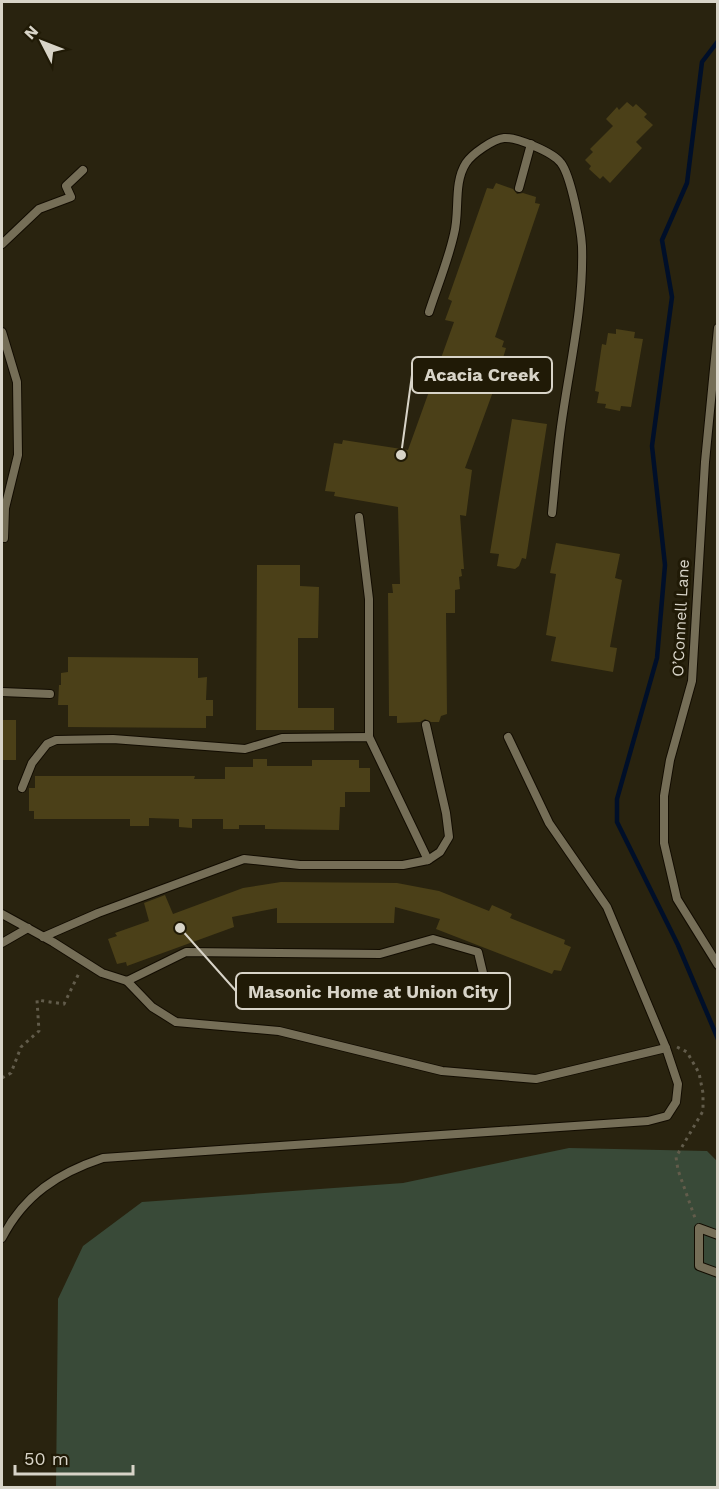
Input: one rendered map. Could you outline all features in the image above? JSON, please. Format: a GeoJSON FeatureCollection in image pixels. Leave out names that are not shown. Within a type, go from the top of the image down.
{"type":"FeatureCollection","features":[{"type":"Feature","properties":{"kind":"lane"},"geometry":{"type":"LineString","coordinates":[[429,312],[455,233],[459,186],[466,163],[482,148],[504,138],[531,144],[553,154],[562,164],[573,195],[582,244],[581,289],[573,360],[561,426],[552,513]]}},
{"type":"Feature","properties":{"kind":"lane"},"geometry":{"type":"LineString","coordinates":[[519,188],[531,144]]}},
{"type":"Feature","properties":{"kind":"lane"},"geometry":{"type":"LineString","coordinates":[[2,244],[39,209],[71,197],[66,186],[83,170]]}},
{"type":"Feature","properties":{"kind":"lane","name":"O’Connell Lane"},"geometry":{"type":"LineString","coordinates":[[717,328],[705,462],[692,681],[670,760],[664,796],[664,843],[677,899],[715,954],[717,965]]}},
{"type":"Feature","properties":{"kind":"lane"},"geometry":{"type":"LineString","coordinates":[[2,332],[17,382],[18,455],[5,508],[4,538]]}},
{"type":"Feature","properties":{"kind":"lane"},"geometry":{"type":"LineString","coordinates":[[359,517],[369,599],[369,737],[428,860]]}},
{"type":"Feature","properties":{"kind":"lane"},"geometry":{"type":"LineString","coordinates":[[2,692],[50,694]]}},
{"type":"Feature","properties":{"kind":"lane"},"geometry":{"type":"LineString","coordinates":[[43,937],[98,913],[244,859],[300,865],[403,865],[428,860],[441,852],[449,837],[446,813],[426,725]]}},
{"type":"Feature","properties":{"kind":"lane"},"geometry":{"type":"LineString","coordinates":[[22,788],[32,763],[47,744],[56,740],[113,739],[244,749],[282,738],[369,737]]}},
{"type":"Feature","properties":{"kind":"lane"},"geometry":{"type":"LineString","coordinates":[[2,1238],[24,1204],[50,1181],[75,1167],[103,1158],[648,1122],[667,1116],[676,1102],[678,1084],[666,1048],[607,908],[549,823],[508,737]]}},
{"type":"Feature","properties":{"kind":"lane"},"geometry":{"type":"LineString","coordinates":[[2,914],[102,973],[127,981],[152,1007],[176,1022],[279,1031],[442,1071],[536,1079],[666,1048]]}},
{"type":"Feature","properties":{"kind":"lane"},"geometry":{"type":"LineString","coordinates":[[2,943],[28,928]]}},
{"type":"Feature","properties":{"kind":"lane"},"geometry":{"type":"LineString","coordinates":[[127,981],[186,952],[380,954],[433,939],[478,952],[483,973],[473,987]]}},
{"type":"Feature","properties":{"kind":"lane"},"geometry":{"type":"LineString","coordinates":[[717,1235],[699,1228],[699,1266],[717,1273]]}},
{"type":"Feature","properties":{"kind":"path"},"geometry":{"type":"LineString","coordinates":[[2,1078],[11,1073],[21,1047],[39,1031],[37,1000],[64,1004],[84,962]]}},
{"type":"Feature","properties":{"kind":"path"},"geometry":{"type":"LineString","coordinates":[[666,1048],[679,1047],[687,1052],[699,1073],[703,1093],[703,1111],[676,1157],[678,1170],[699,1228]]}},
{"type":"Feature","properties":{"kind":"green space"},"geometry":{"type":"Polygon","coordinates":[[[569,1148],[707,1151],[717,1161],[717,1487],[56,1488],[58,1299],[83,1246],[142,1202],[403,1183],[569,1148]]]}},
{"type":"Feature","properties":{"kind":"building"},"geometry":{"type":"Polygon","coordinates":[[[627,102],[633,107],[636,104],[647,114],[644,117],[653,125],[636,142],[642,148],[610,183],[603,176],[600,179],[589,169],[591,166],[585,160],[593,152],[590,149],[613,126],[606,119],[617,107],[619,110],[627,102]]]}},
{"type":"Feature","properties":{"kind":"building"},"geometry":{"type":"Polygon","coordinates":[[[496,183],[513,189],[517,194],[523,193],[536,197],[535,203],[540,204],[495,337],[504,341],[502,347],[506,348],[503,358],[505,359],[465,468],[472,470],[466,516],[460,515],[464,569],[461,569],[462,576],[459,577],[460,589],[455,590],[455,613],[446,613],[447,714],[441,716],[439,722],[425,719],[420,722],[397,723],[397,716],[389,716],[388,593],[393,593],[392,584],[400,584],[398,507],[334,496],[335,492],[325,491],[334,443],[342,444],[343,440],[408,450],[454,322],[445,320],[452,301],[448,299],[487,188],[493,189],[496,183]]]}},
{"type":"Feature","properties":{"kind":"building"},"geometry":{"type":"Polygon","coordinates":[[[616,329],[635,332],[634,338],[643,339],[631,407],[621,406],[620,411],[605,408],[606,404],[597,403],[599,392],[595,391],[602,344],[606,345],[608,333],[616,334],[616,329]]]}},
{"type":"Feature","properties":{"kind":"building"},"geometry":{"type":"Polygon","coordinates":[[[512,419],[547,424],[526,559],[522,558],[515,569],[497,566],[499,554],[490,553],[512,419]]]}},
{"type":"Feature","properties":{"kind":"building"},"geometry":{"type":"Polygon","coordinates":[[[556,543],[620,554],[615,578],[622,580],[610,647],[617,648],[613,672],[551,661],[556,637],[546,635],[556,574],[550,573],[556,543]]]}},
{"type":"Feature","properties":{"kind":"building"},"geometry":{"type":"Polygon","coordinates":[[[257,565],[300,565],[300,586],[319,587],[318,638],[298,638],[298,708],[334,708],[334,730],[256,730],[257,565]]]}},
{"type":"Feature","properties":{"kind":"building"},"geometry":{"type":"Polygon","coordinates":[[[68,657],[198,658],[198,678],[207,677],[206,700],[213,700],[213,716],[206,716],[206,728],[68,727],[68,705],[58,705],[61,673],[68,672],[68,657]]]}},
{"type":"Feature","properties":{"kind":"building"},"geometry":{"type":"Polygon","coordinates":[[[2,720],[16,720],[16,760],[2,760],[2,720]]]}},
{"type":"Feature","properties":{"kind":"building"},"geometry":{"type":"Polygon","coordinates":[[[253,759],[267,759],[267,766],[312,766],[312,760],[359,760],[359,768],[370,768],[370,792],[345,792],[345,807],[340,807],[339,830],[265,829],[265,825],[239,825],[239,829],[223,829],[223,819],[192,819],[192,828],[179,827],[179,819],[149,818],[149,826],[130,826],[130,819],[34,819],[34,811],[29,811],[29,788],[35,788],[35,776],[195,776],[194,779],[225,779],[225,767],[253,767],[253,759]]]}},
{"type":"Feature","properties":{"kind":"building"},"geometry":{"type":"Polygon","coordinates":[[[281,882],[397,883],[439,891],[489,911],[492,905],[512,914],[510,918],[565,940],[564,944],[571,947],[561,971],[554,970],[552,974],[436,929],[440,919],[395,907],[394,923],[277,923],[277,908],[232,917],[234,927],[127,966],[126,962],[117,964],[108,939],[117,936],[115,933],[149,921],[144,903],[165,895],[173,914],[243,888],[281,882]]]}},
{"type":"Feature","properties":{"kind":"waterway"},"geometry":{"type":"LineString","coordinates":[[718,41],[702,62],[687,183],[662,240],[672,297],[652,446],[665,565],[657,658],[617,799],[617,822],[678,945],[718,1039]]}},
{"type":"Feature","properties":{"kind":"place","name":"Acacia Creek"},"geometry":{"type":"Point","coordinates":[401,455]}},
{"type":"Feature","properties":{"kind":"place","name":"Masonic Home at Union City"},"geometry":{"type":"Point","coordinates":[180,928]}}]}
